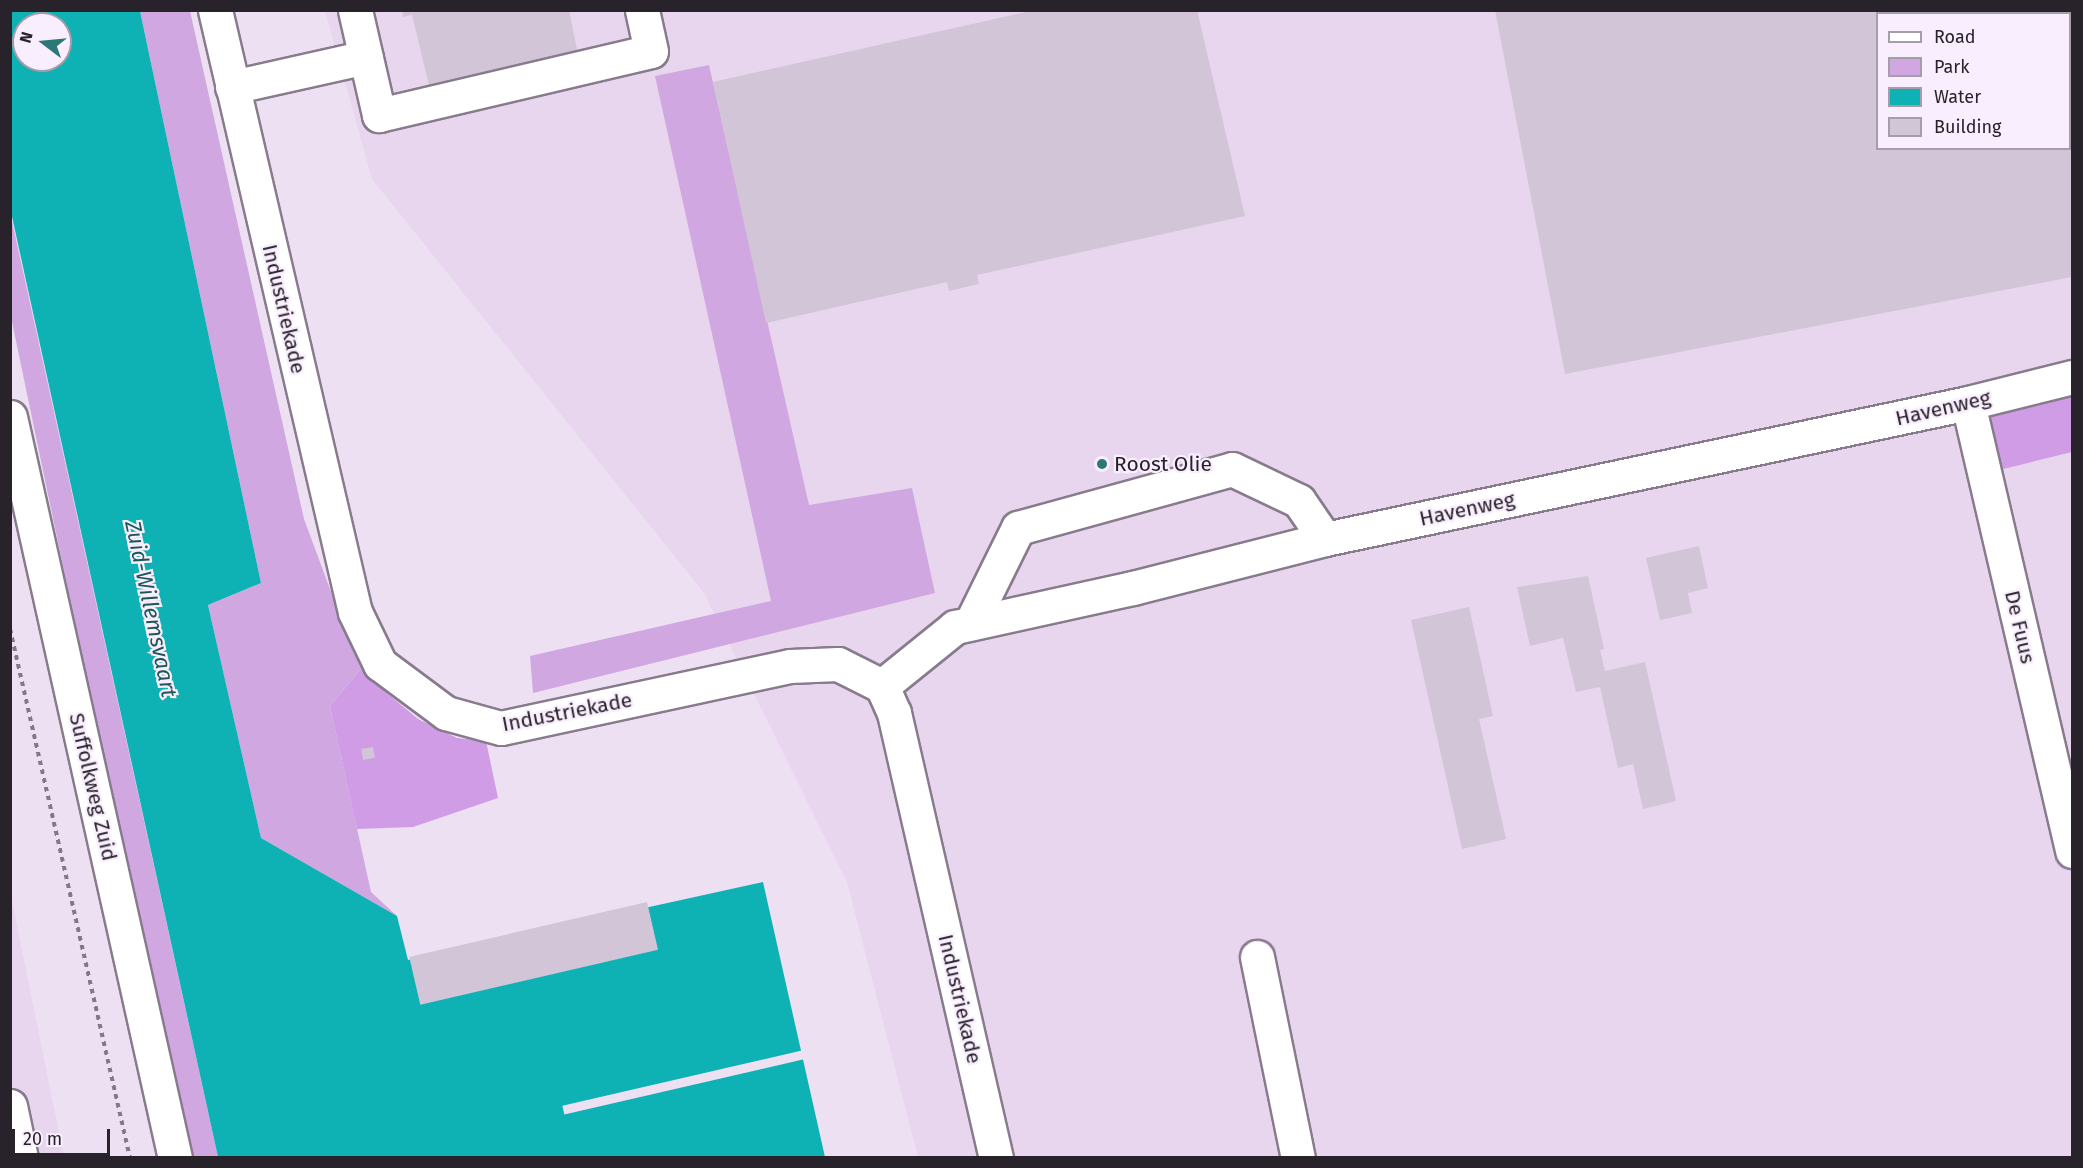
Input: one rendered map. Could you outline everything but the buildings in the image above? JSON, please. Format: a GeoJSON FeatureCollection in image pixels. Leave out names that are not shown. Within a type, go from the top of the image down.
{"type":"FeatureCollection","features":[{"type":"Feature","properties":{"kind":"street","name":"Industriekade"},"geometry":{"type":"LineString","coordinates":[[215,10],[355,612],[380,664],[446,713],[501,728],[790,666],[838,664],[882,686],[897,724],[996,1158]]}},
{"type":"Feature","properties":{"kind":"street"},"geometry":{"type":"LineString","coordinates":[[355,10],[379,115],[651,51],[642,10]]}},
{"type":"Feature","properties":{"kind":"street"},"geometry":{"type":"LineString","coordinates":[[232,87],[366,57]]}},
{"type":"Feature","properties":{"kind":"street","name":"Havenweg"},"geometry":{"type":"LineString","coordinates":[[882,686],[955,627],[1133,588],[1325,538],[1968,403],[2073,377]]}},
{"type":"Feature","properties":{"kind":"street","name":"De Fuus"},"geometry":{"type":"LineString","coordinates":[[1968,403],[2073,851]]}},
{"type":"Feature","properties":{"kind":"street","name":"Suffolkweg Zuid"},"geometry":{"type":"LineString","coordinates":[[10,417],[175,1158]]}},
{"type":"Feature","properties":{"kind":"street"},"geometry":{"type":"LineString","coordinates":[[971,623],[1017,528],[1232,469],[1299,501],[1325,538]]}},
{"type":"Feature","properties":{"kind":"street"},"geometry":{"type":"LineString","coordinates":[[1257,957],[1298,1158]]}},
{"type":"Feature","properties":{"kind":"street"},"geometry":{"type":"LineString","coordinates":[[10,1106],[21,1158]]}},
{"type":"Feature","properties":{"kind":"path"},"geometry":{"type":"LineString","coordinates":[[10,629],[130,1158]]}},
{"type":"Feature","properties":{"kind":"shaded area"},"geometry":{"type":"Polygon","coordinates":[[[325,11],[2072,11],[2072,1157],[918,1157],[847,882],[704,593],[372,179],[325,11]]]}},
{"type":"Feature","properties":{"kind":"shaded area"},"geometry":{"type":"Polygon","coordinates":[[[2072,396],[2072,452],[1995,471],[1983,416],[2072,396]]]}},
{"type":"Feature","properties":{"kind":"shaded area"},"geometry":{"type":"Polygon","coordinates":[[[364,665],[382,689],[418,719],[457,738],[486,741],[498,798],[413,827],[357,829],[330,706],[364,665]]]}},
{"type":"Feature","properties":{"kind":"shaded area"},"geometry":{"type":"Polygon","coordinates":[[[11,896],[64,1157],[11,1157],[11,896]]]}},
{"type":"Feature","properties":{"kind":"green space"},"geometry":{"type":"Polygon","coordinates":[[[140,11],[190,11],[304,519],[353,651],[364,665],[330,706],[371,892],[397,916],[261,838],[208,605],[261,583],[140,11]]]}},
{"type":"Feature","properties":{"kind":"green space"},"geometry":{"type":"Polygon","coordinates":[[[709,65],[809,505],[912,488],[935,593],[533,693],[530,656],[771,601],[655,76],[709,65]]]}},
{"type":"Feature","properties":{"kind":"green space"},"geometry":{"type":"Polygon","coordinates":[[[10,212],[218,1157],[189,1157],[166,1060],[11,317],[10,212]]]}},
{"type":"Feature","properties":{"kind":"water","name":"Zuid-Willemsvaart"},"geometry":{"type":"Polygon","coordinates":[[[10,11],[140,11],[261,583],[208,605],[261,838],[397,916],[408,960],[763,882],[825,1157],[218,1157],[11,212],[10,11]]]}},
{"type":"Feature","properties":{"kind":"pier"},"geometry":{"type":"Polygon","coordinates":[[[804,1050],[806,1059],[564,1115],[562,1106],[804,1050]]]}},
{"type":"Feature","properties":{"kind":"place","name":"Roost Olie"},"geometry":{"type":"Point","coordinates":[1102,464]}}]}
